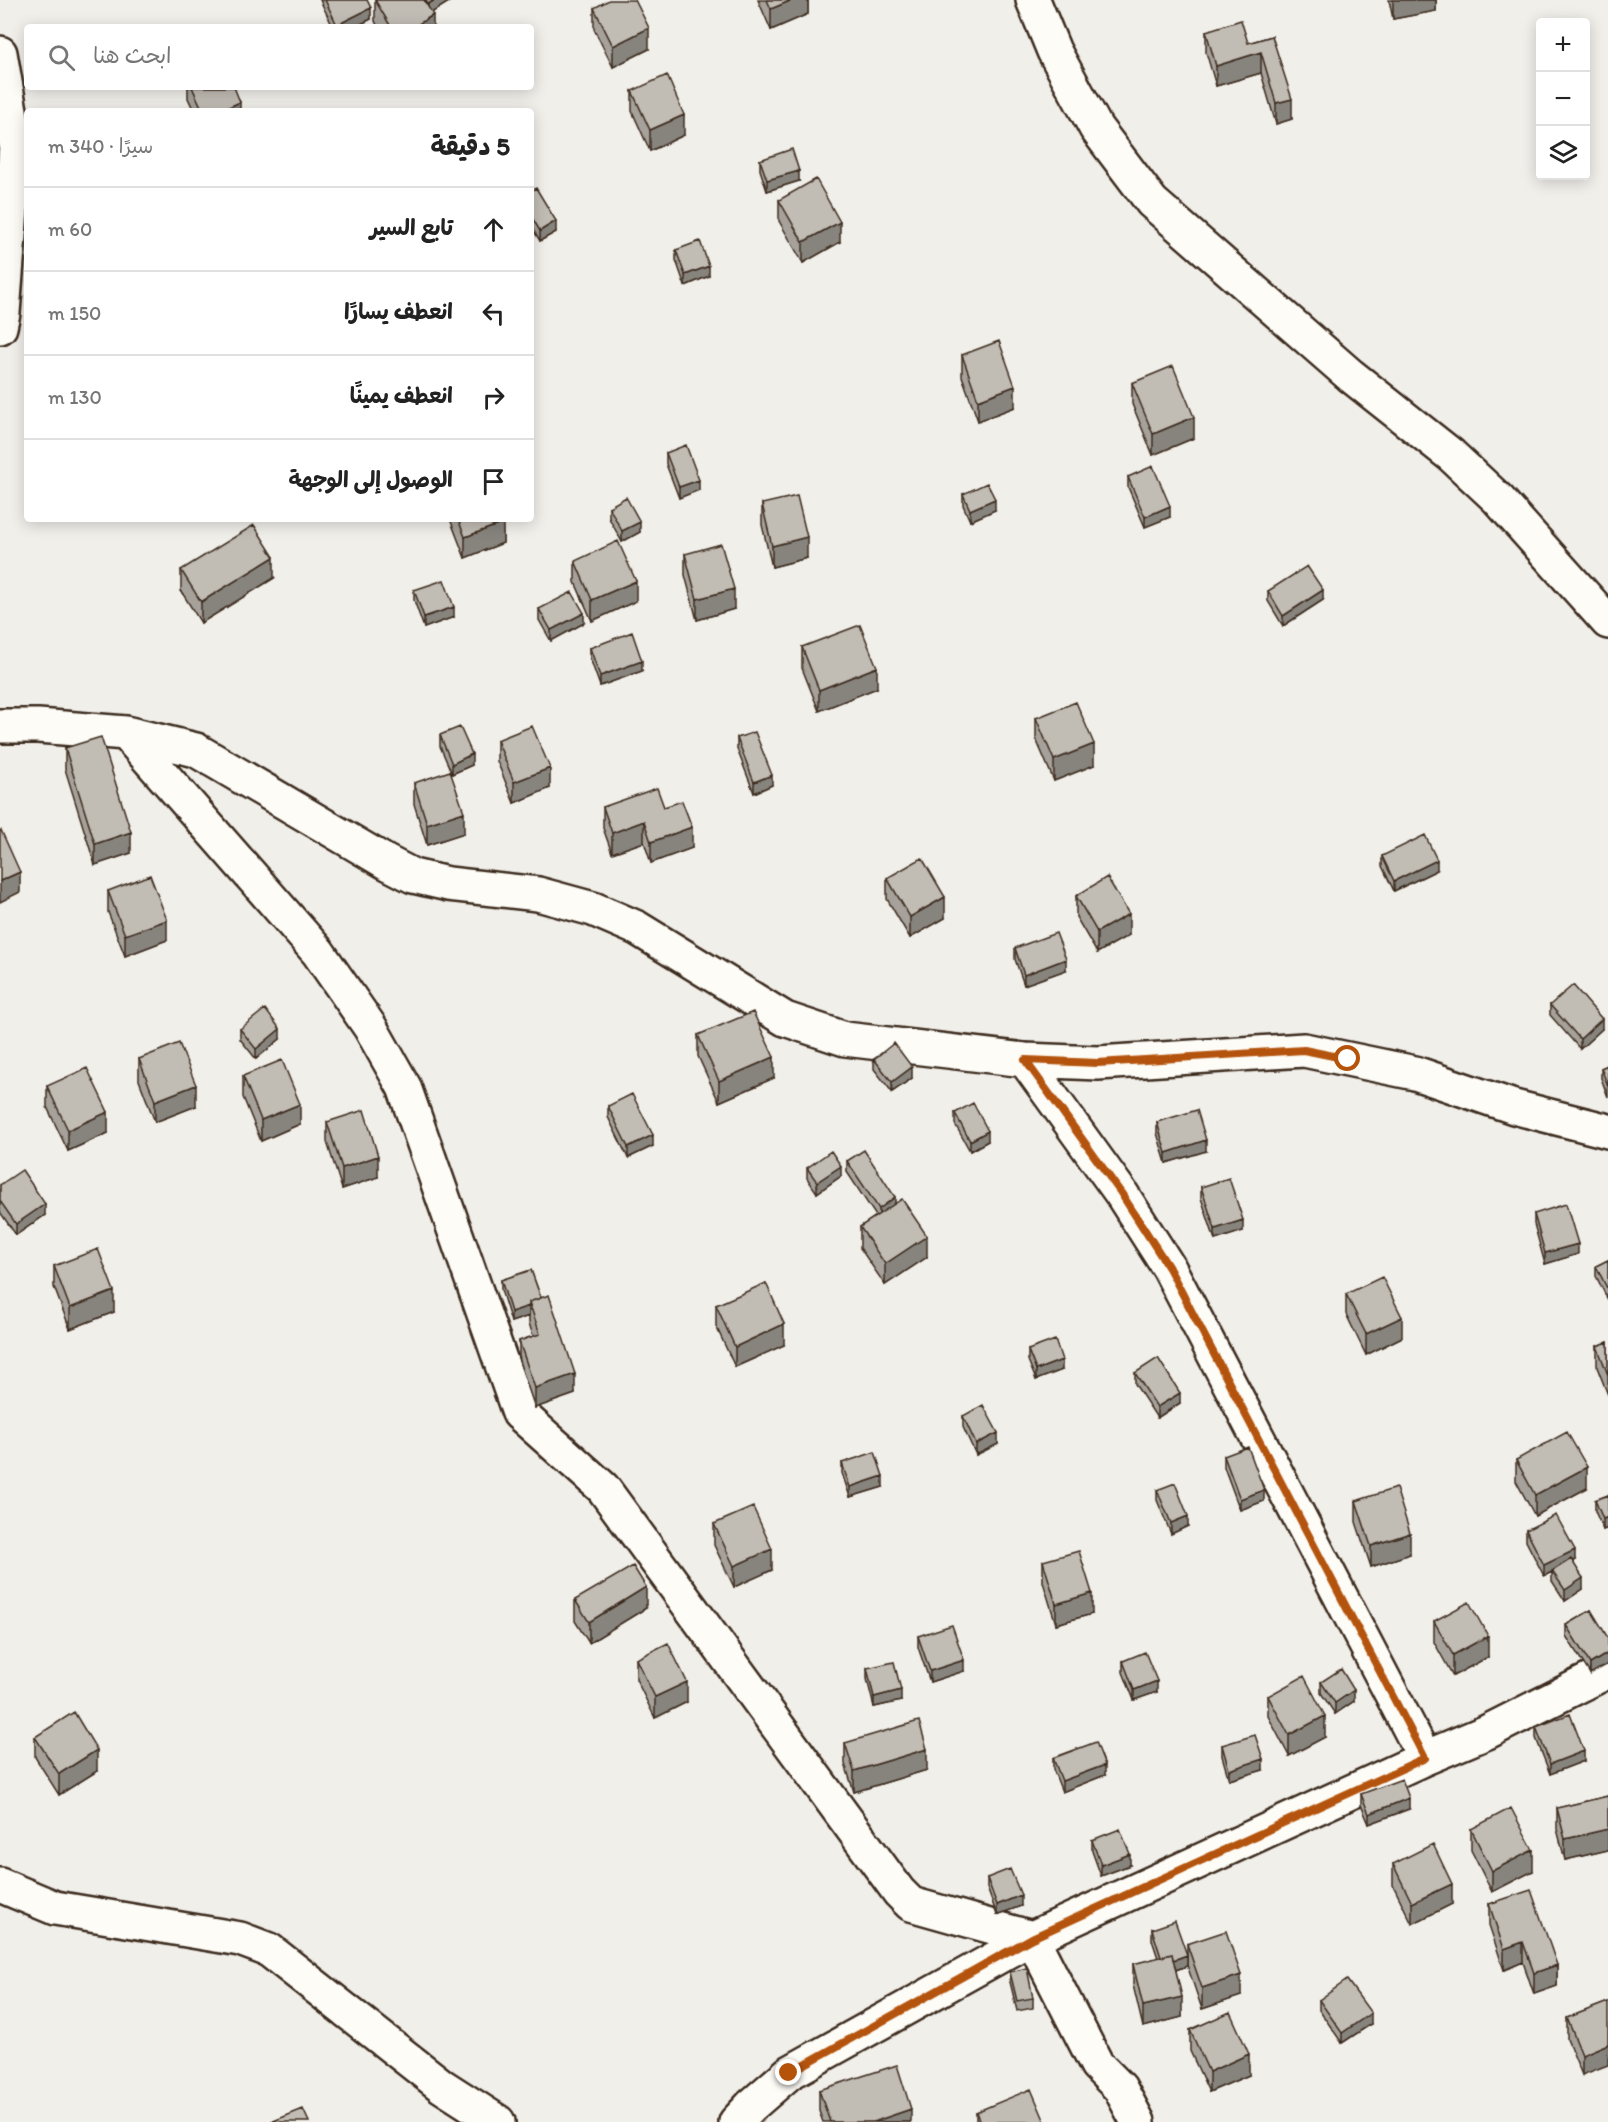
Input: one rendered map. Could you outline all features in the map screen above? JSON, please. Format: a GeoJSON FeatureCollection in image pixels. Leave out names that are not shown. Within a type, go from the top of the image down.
{"type":"FeatureCollection","features":[{"type":"Feature","properties":{"kind":"street"},"geometry":{"type":"LineString","coordinates":[[1033,0],[1054,51],[1096,128],[1152,202],[1350,375],[1451,455],[1498,499],[1608,622]]}},
{"type":"Feature","properties":{"kind":"street"},"geometry":{"type":"LineString","coordinates":[[0,53],[16,145],[0,327]]}},
{"type":"Feature","properties":{"kind":"street"},"geometry":{"type":"LineString","coordinates":[[0,726],[38,726],[126,733],[196,750],[413,876],[448,884],[537,894],[593,909],[638,928],[785,1018],[844,1039],[1025,1060],[1098,1063],[1304,1050],[1415,1073],[1514,1107],[1608,1131]]}},
{"type":"Feature","properties":{"kind":"street"},"geometry":{"type":"LineString","coordinates":[[126,733],[318,952],[376,1037],[405,1087],[519,1413],[603,1488],[905,1898],[911,1904],[1032,1938],[1097,2065],[1119,2088],[1138,2122]]}},
{"type":"Feature","properties":{"kind":"street"},"geometry":{"type":"LineString","coordinates":[[1025,1060],[1121,1193],[1169,1268],[1425,1758]]}},
{"type":"Feature","properties":{"kind":"street"},"geometry":{"type":"LineString","coordinates":[[736,2122],[789,2073],[1032,1938],[1425,1758],[1487,1732],[1608,1671]]}},
{"type":"Feature","properties":{"kind":"street"},"geometry":{"type":"LineString","coordinates":[[0,1885],[55,1908],[240,1939],[269,1950],[442,2086],[498,2122]]}},
{"type":"Feature","properties":{"kind":"building"},"geometry":{"type":"Polygon","coordinates":[[[325,0],[367,0],[371,8],[337,24],[325,0]]]}},
{"type":"Feature","properties":{"kind":"building"},"geometry":{"type":"Polygon","coordinates":[[[375,0],[424,0],[433,15],[419,24],[389,24],[375,0]]]}},
{"type":"Feature","properties":{"kind":"building"},"geometry":{"type":"Polygon","coordinates":[[[609,0],[635,0],[649,28],[613,46],[594,8],[609,0]]]}},
{"type":"Feature","properties":{"kind":"building"},"geometry":{"type":"Polygon","coordinates":[[[767,0],[792,0],[771,9],[767,0]]]}},
{"type":"Feature","properties":{"kind":"building"},"geometry":{"type":"Polygon","coordinates":[[[1241,20],[1248,43],[1272,36],[1292,99],[1276,103],[1261,52],[1216,66],[1206,31],[1241,20]]]}},
{"type":"Feature","properties":{"kind":"building"},"geometry":{"type":"Polygon","coordinates":[[[667,75],[684,115],[650,130],[632,91],[667,75]]]}},
{"type":"Feature","properties":{"kind":"building"},"geometry":{"type":"Polygon","coordinates":[[[193,90],[235,90],[240,102],[227,108],[202,108],[193,90]]]}},
{"type":"Feature","properties":{"kind":"building"},"geometry":{"type":"Polygon","coordinates":[[[792,149],[799,171],[767,180],[760,160],[792,149]]]}},
{"type":"Feature","properties":{"kind":"building"},"geometry":{"type":"Polygon","coordinates":[[[816,179],[840,222],[803,242],[779,200],[816,179]]]}},
{"type":"Feature","properties":{"kind":"building"},"geometry":{"type":"Polygon","coordinates":[[[536,188],[556,221],[540,231],[534,221],[534,189],[536,188]]]}},
{"type":"Feature","properties":{"kind":"building"},"geometry":{"type":"Polygon","coordinates":[[[700,241],[709,266],[685,275],[676,250],[700,241]]]}},
{"type":"Feature","properties":{"kind":"building"},"geometry":{"type":"Polygon","coordinates":[[[999,341],[1015,386],[978,400],[962,355],[999,341]]]}},
{"type":"Feature","properties":{"kind":"building"},"geometry":{"type":"Polygon","coordinates":[[[1173,366],[1194,417],[1153,434],[1132,383],[1173,366]]]}},
{"type":"Feature","properties":{"kind":"building"},"geometry":{"type":"Polygon","coordinates":[[[686,445],[699,480],[679,487],[666,453],[686,445]]]}},
{"type":"Feature","properties":{"kind":"building"},"geometry":{"type":"Polygon","coordinates":[[[1153,466],[1170,506],[1145,517],[1128,477],[1153,466]]]}},
{"type":"Feature","properties":{"kind":"building"},"geometry":{"type":"Polygon","coordinates":[[[987,483],[995,499],[970,510],[963,494],[987,483]]]}},
{"type":"Feature","properties":{"kind":"building"},"geometry":{"type":"Polygon","coordinates":[[[797,496],[807,537],[772,546],[762,504],[797,496]]]}},
{"type":"Feature","properties":{"kind":"building"},"geometry":{"type":"Polygon","coordinates":[[[626,497],[640,522],[622,531],[609,507],[626,497]]]}},
{"type":"Feature","properties":{"kind":"building"},"geometry":{"type":"Polygon","coordinates":[[[459,522],[503,522],[503,523],[465,537],[459,522]]]}},
{"type":"Feature","properties":{"kind":"building"},"geometry":{"type":"Polygon","coordinates":[[[254,525],[274,557],[201,602],[181,570],[254,525]]]}},
{"type":"Feature","properties":{"kind":"building"},"geometry":{"type":"Polygon","coordinates":[[[618,541],[636,581],[592,600],[575,561],[618,541]]]}},
{"type":"Feature","properties":{"kind":"building"},"geometry":{"type":"Polygon","coordinates":[[[721,544],[734,589],[697,599],[685,554],[721,544]]]}},
{"type":"Feature","properties":{"kind":"building"},"geometry":{"type":"Polygon","coordinates":[[[1307,566],[1323,590],[1283,616],[1268,591],[1307,566]]]}},
{"type":"Feature","properties":{"kind":"building"},"geometry":{"type":"Polygon","coordinates":[[[444,580],[454,607],[424,617],[414,590],[444,580]]]}},
{"type":"Feature","properties":{"kind":"building"},"geometry":{"type":"Polygon","coordinates":[[[572,592],[584,613],[551,630],[539,609],[572,592]]]}},
{"type":"Feature","properties":{"kind":"building"},"geometry":{"type":"Polygon","coordinates":[[[860,625],[877,667],[819,690],[802,647],[860,625]]]}},
{"type":"Feature","properties":{"kind":"building"},"geometry":{"type":"Polygon","coordinates":[[[632,632],[642,661],[600,676],[590,648],[632,632]]]}},
{"type":"Feature","properties":{"kind":"building"},"geometry":{"type":"Polygon","coordinates":[[[1076,702],[1094,744],[1054,760],[1036,718],[1076,702]]]}},
{"type":"Feature","properties":{"kind":"building"},"geometry":{"type":"Polygon","coordinates":[[[532,726],[550,768],[514,782],[497,740],[532,726]]]}},
{"type":"Feature","properties":{"kind":"building"},"geometry":{"type":"Polygon","coordinates":[[[460,727],[472,754],[452,764],[440,735],[460,727]]]}},
{"type":"Feature","properties":{"kind":"building"},"geometry":{"type":"Polygon","coordinates":[[[755,732],[772,775],[754,782],[737,738],[755,732]]]}},
{"type":"Feature","properties":{"kind":"building"},"geometry":{"type":"Polygon","coordinates":[[[101,737],[131,832],[95,844],[65,748],[101,737]]]}},
{"type":"Feature","properties":{"kind":"building"},"geometry":{"type":"Polygon","coordinates":[[[450,771],[464,812],[427,824],[414,783],[450,771]]]}},
{"type":"Feature","properties":{"kind":"building"},"geometry":{"type":"Polygon","coordinates":[[[657,788],[664,807],[682,801],[692,827],[651,842],[644,821],[612,833],[603,807],[657,788]]]}},
{"type":"Feature","properties":{"kind":"building"},"geometry":{"type":"Polygon","coordinates":[[[0,830],[20,872],[0,881],[0,830]]]}},
{"type":"Feature","properties":{"kind":"building"},"geometry":{"type":"Polygon","coordinates":[[[1425,835],[1437,860],[1394,881],[1382,856],[1425,835]]]}},
{"type":"Feature","properties":{"kind":"building"},"geometry":{"type":"Polygon","coordinates":[[[922,858],[945,897],[910,917],[887,878],[922,858]]]}},
{"type":"Feature","properties":{"kind":"building"},"geometry":{"type":"Polygon","coordinates":[[[150,875],[167,920],[125,935],[108,891],[150,875]]]}},
{"type":"Feature","properties":{"kind":"building"},"geometry":{"type":"Polygon","coordinates":[[[1107,877],[1129,914],[1097,932],[1076,896],[1107,877]]]}},
{"type":"Feature","properties":{"kind":"building"},"geometry":{"type":"Polygon","coordinates":[[[1056,933],[1066,959],[1024,975],[1015,948],[1056,933]]]}},
{"type":"Feature","properties":{"kind":"building"},"geometry":{"type":"Polygon","coordinates":[[[1573,985],[1602,1019],[1580,1039],[1550,1005],[1573,985]]]}},
{"type":"Feature","properties":{"kind":"building"},"geometry":{"type":"Polygon","coordinates":[[[265,1009],[280,1029],[256,1049],[240,1029],[265,1009]]]}},
{"type":"Feature","properties":{"kind":"building"},"geometry":{"type":"Polygon","coordinates":[[[753,1012],[774,1057],[719,1081],[698,1035],[753,1012]]]}},
{"type":"Feature","properties":{"kind":"building"},"geometry":{"type":"Polygon","coordinates":[[[179,1043],[196,1085],[155,1101],[139,1059],[179,1043]]]}},
{"type":"Feature","properties":{"kind":"building"},"geometry":{"type":"Polygon","coordinates":[[[894,1043],[912,1067],[892,1082],[874,1059],[894,1043]]]}},
{"type":"Feature","properties":{"kind":"building"},"geometry":{"type":"Polygon","coordinates":[[[282,1060],[300,1104],[261,1120],[243,1076],[282,1060]]]}},
{"type":"Feature","properties":{"kind":"building"},"geometry":{"type":"Polygon","coordinates":[[[1608,1065],[1608,1086],[1601,1068],[1608,1065]]]}},
{"type":"Feature","properties":{"kind":"building"},"geometry":{"type":"Polygon","coordinates":[[[87,1068],[108,1112],[68,1130],[47,1086],[87,1068]]]}},
{"type":"Feature","properties":{"kind":"building"},"geometry":{"type":"Polygon","coordinates":[[[632,1094],[653,1135],[628,1147],[608,1106],[632,1094]]]}},
{"type":"Feature","properties":{"kind":"building"},"geometry":{"type":"Polygon","coordinates":[[[973,1103],[988,1131],[970,1141],[955,1113],[973,1103]]]}},
{"type":"Feature","properties":{"kind":"building"},"geometry":{"type":"Polygon","coordinates":[[[364,1110],[378,1156],[342,1168],[327,1122],[364,1110]]]}},
{"type":"Feature","properties":{"kind":"building"},"geometry":{"type":"Polygon","coordinates":[[[1197,1110],[1206,1140],[1166,1153],[1157,1122],[1197,1110]]]}},
{"type":"Feature","properties":{"kind":"building"},"geometry":{"type":"Polygon","coordinates":[[[864,1150],[895,1197],[879,1209],[847,1161],[864,1150]]]}},
{"type":"Feature","properties":{"kind":"building"},"geometry":{"type":"Polygon","coordinates":[[[831,1151],[841,1166],[817,1182],[807,1168],[831,1151]]]}},
{"type":"Feature","properties":{"kind":"building"},"geometry":{"type":"Polygon","coordinates":[[[22,1170],[45,1204],[16,1224],[0,1201],[0,1185],[22,1170]]]}},
{"type":"Feature","properties":{"kind":"building"},"geometry":{"type":"Polygon","coordinates":[[[1229,1178],[1243,1220],[1215,1229],[1201,1187],[1229,1178]]]}},
{"type":"Feature","properties":{"kind":"building"},"geometry":{"type":"Polygon","coordinates":[[[902,1199],[927,1236],[885,1264],[860,1227],[902,1199]]]}},
{"type":"Feature","properties":{"kind":"building"},"geometry":{"type":"Polygon","coordinates":[[[1566,1204],[1578,1244],[1545,1253],[1534,1214],[1566,1204]]]}},
{"type":"Feature","properties":{"kind":"building"},"geometry":{"type":"Polygon","coordinates":[[[98,1249],[114,1291],[70,1308],[54,1266],[98,1249]]]}},
{"type":"Feature","properties":{"kind":"building"},"geometry":{"type":"Polygon","coordinates":[[[1608,1260],[1608,1290],[1596,1266],[1608,1260]]]}},
{"type":"Feature","properties":{"kind":"building"},"geometry":{"type":"Polygon","coordinates":[[[531,1270],[541,1298],[529,1302],[529,1306],[511,1312],[501,1280],[531,1270]]]}},
{"type":"Feature","properties":{"kind":"building"},"geometry":{"type":"Polygon","coordinates":[[[1382,1277],[1402,1317],[1366,1334],[1346,1294],[1382,1277]]]}},
{"type":"Feature","properties":{"kind":"building"},"geometry":{"type":"Polygon","coordinates":[[[766,1283],[784,1324],[735,1347],[716,1305],[766,1283]]]}},
{"type":"Feature","properties":{"kind":"building"},"geometry":{"type":"Polygon","coordinates":[[[549,1295],[575,1374],[535,1388],[519,1341],[540,1334],[529,1302],[549,1295]]]}},
{"type":"Feature","properties":{"kind":"building"},"geometry":{"type":"Polygon","coordinates":[[[1055,1340],[1062,1360],[1036,1370],[1028,1350],[1055,1340]]]}},
{"type":"Feature","properties":{"kind":"building"},"geometry":{"type":"Polygon","coordinates":[[[1608,1342],[1608,1375],[1597,1346],[1608,1342]]]}},
{"type":"Feature","properties":{"kind":"building"},"geometry":{"type":"Polygon","coordinates":[[[1158,1358],[1180,1393],[1157,1407],[1135,1373],[1158,1358]]]}},
{"type":"Feature","properties":{"kind":"building"},"geometry":{"type":"Polygon","coordinates":[[[983,1405],[998,1433],[976,1444],[963,1416],[983,1405]]]}},
{"type":"Feature","properties":{"kind":"building"},"geometry":{"type":"Polygon","coordinates":[[[1567,1432],[1587,1467],[1535,1495],[1516,1460],[1567,1432]]]}},
{"type":"Feature","properties":{"kind":"building"},"geometry":{"type":"Polygon","coordinates":[[[1248,1447],[1264,1490],[1240,1499],[1224,1456],[1248,1447]]]}},
{"type":"Feature","properties":{"kind":"building"},"geometry":{"type":"Polygon","coordinates":[[[875,1452],[883,1476],[850,1487],[842,1463],[875,1452]]]}},
{"type":"Feature","properties":{"kind":"building"},"geometry":{"type":"Polygon","coordinates":[[[1175,1483],[1188,1516],[1171,1523],[1157,1490],[1175,1483]]]}},
{"type":"Feature","properties":{"kind":"building"},"geometry":{"type":"Polygon","coordinates":[[[1396,1488],[1410,1533],[1371,1546],[1356,1501],[1396,1488]]]}},
{"type":"Feature","properties":{"kind":"building"},"geometry":{"type":"Polygon","coordinates":[[[1608,1495],[1608,1517],[1603,1519],[1595,1500],[1608,1495]]]}},
{"type":"Feature","properties":{"kind":"building"},"geometry":{"type":"Polygon","coordinates":[[[753,1507],[772,1549],[734,1566],[714,1524],[753,1507]]]}},
{"type":"Feature","properties":{"kind":"building"},"geometry":{"type":"Polygon","coordinates":[[[1556,1515],[1575,1550],[1544,1565],[1526,1530],[1556,1515]]]}},
{"type":"Feature","properties":{"kind":"building"},"geometry":{"type":"Polygon","coordinates":[[[1079,1551],[1092,1593],[1056,1604],[1043,1561],[1079,1551]]]}},
{"type":"Feature","properties":{"kind":"building"},"geometry":{"type":"Polygon","coordinates":[[[1571,1559],[1583,1578],[1565,1590],[1552,1571],[1571,1559]]]}},
{"type":"Feature","properties":{"kind":"building"},"geometry":{"type":"Polygon","coordinates":[[[633,1566],[646,1587],[589,1622],[575,1600],[633,1566]]]}},
{"type":"Feature","properties":{"kind":"building"},"geometry":{"type":"Polygon","coordinates":[[[1469,1602],[1488,1636],[1453,1655],[1434,1621],[1469,1602]]]}},
{"type":"Feature","properties":{"kind":"building"},"geometry":{"type":"Polygon","coordinates":[[[1591,1610],[1608,1638],[1608,1653],[1590,1664],[1566,1625],[1591,1610]]]}},
{"type":"Feature","properties":{"kind":"building"},"geometry":{"type":"Polygon","coordinates":[[[952,1625],[964,1660],[930,1671],[918,1636],[952,1625]]]}},
{"type":"Feature","properties":{"kind":"building"},"geometry":{"type":"Polygon","coordinates":[[[668,1643],[687,1682],[655,1697],[636,1659],[668,1643]]]}},
{"type":"Feature","properties":{"kind":"building"},"geometry":{"type":"Polygon","coordinates":[[[1145,1652],[1157,1681],[1134,1690],[1123,1661],[1145,1652]]]}},
{"type":"Feature","properties":{"kind":"building"},"geometry":{"type":"Polygon","coordinates":[[[894,1662],[901,1690],[874,1697],[867,1668],[894,1662]]]}},
{"type":"Feature","properties":{"kind":"building"},"geometry":{"type":"Polygon","coordinates":[[[1341,1669],[1354,1690],[1335,1703],[1321,1682],[1341,1669]]]}},
{"type":"Feature","properties":{"kind":"building"},"geometry":{"type":"Polygon","coordinates":[[[1304,1676],[1325,1716],[1289,1735],[1268,1696],[1304,1676]]]}},
{"type":"Feature","properties":{"kind":"building"},"geometry":{"type":"Polygon","coordinates":[[[74,1712],[97,1750],[59,1774],[35,1737],[74,1712]]]}},
{"type":"Feature","properties":{"kind":"building"},"geometry":{"type":"Polygon","coordinates":[[[1570,1714],[1584,1751],[1550,1764],[1536,1727],[1570,1714]]]}},
{"type":"Feature","properties":{"kind":"building"},"geometry":{"type":"Polygon","coordinates":[[[919,1721],[927,1749],[854,1771],[845,1743],[919,1721]]]}},
{"type":"Feature","properties":{"kind":"building"},"geometry":{"type":"Polygon","coordinates":[[[1255,1735],[1263,1759],[1229,1770],[1222,1745],[1255,1735]]]}},
{"type":"Feature","properties":{"kind":"building"},"geometry":{"type":"Polygon","coordinates":[[[1096,1742],[1105,1765],[1062,1781],[1053,1758],[1096,1742]]]}},
{"type":"Feature","properties":{"kind":"building"},"geometry":{"type":"Polygon","coordinates":[[[1402,1779],[1409,1798],[1369,1814],[1361,1794],[1402,1779]]]}},
{"type":"Feature","properties":{"kind":"building"},"geometry":{"type":"Polygon","coordinates":[[[1608,1796],[1608,1829],[1565,1839],[1557,1808],[1608,1796]]]}},
{"type":"Feature","properties":{"kind":"building"},"geometry":{"type":"Polygon","coordinates":[[[1511,1808],[1533,1850],[1492,1871],[1471,1829],[1511,1808]]]}},
{"type":"Feature","properties":{"kind":"building"},"geometry":{"type":"Polygon","coordinates":[[[1120,1829],[1130,1854],[1101,1865],[1092,1840],[1120,1829]]]}},
{"type":"Feature","properties":{"kind":"building"},"geometry":{"type":"Polygon","coordinates":[[[1433,1844],[1452,1884],[1412,1903],[1393,1864],[1433,1844]]]}},
{"type":"Feature","properties":{"kind":"building"},"geometry":{"type":"Polygon","coordinates":[[[1010,1869],[1021,1895],[997,1905],[987,1878],[1010,1869]]]}},
{"type":"Feature","properties":{"kind":"building"},"geometry":{"type":"Polygon","coordinates":[[[1531,1890],[1557,1965],[1534,1973],[1523,1942],[1504,1949],[1489,1904],[1531,1890]]]}},
{"type":"Feature","properties":{"kind":"building"},"geometry":{"type":"Polygon","coordinates":[[[1175,1921],[1187,1955],[1173,1960],[1172,1954],[1161,1957],[1152,1929],[1175,1921]]]}},
{"type":"Feature","properties":{"kind":"building"},"geometry":{"type":"Polygon","coordinates":[[[1226,1931],[1241,1975],[1202,1988],[1187,1944],[1226,1931]]]}},
{"type":"Feature","properties":{"kind":"building"},"geometry":{"type":"Polygon","coordinates":[[[1172,1954],[1182,1997],[1143,2006],[1133,1964],[1172,1954]]]}},
{"type":"Feature","properties":{"kind":"building"},"geometry":{"type":"Polygon","coordinates":[[[1027,1968],[1033,1998],[1017,2001],[1010,1972],[1027,1968]]]}},
{"type":"Feature","properties":{"kind":"building"},"geometry":{"type":"Polygon","coordinates":[[[1347,1980],[1371,2013],[1342,2033],[1319,2000],[1347,1980]]]}},
{"type":"Feature","properties":{"kind":"building"},"geometry":{"type":"Polygon","coordinates":[[[1608,2002],[1608,2044],[1582,2055],[1567,2018],[1608,2002]]]}},
{"type":"Feature","properties":{"kind":"building"},"geometry":{"type":"Polygon","coordinates":[[[1230,2012],[1249,2054],[1209,2072],[1190,2030],[1230,2012]]]}},
{"type":"Feature","properties":{"kind":"building"},"geometry":{"type":"Polygon","coordinates":[[[897,2065],[911,2109],[873,2122],[830,2122],[819,2090],[897,2065]]]}},
{"type":"Feature","properties":{"kind":"building"},"geometry":{"type":"Polygon","coordinates":[[[1031,2089],[1045,2122],[980,2122],[976,2112],[1031,2089]]]}},
{"type":"Feature","properties":{"kind":"building"},"geometry":{"type":"Polygon","coordinates":[[[303,2109],[309,2122],[271,2122],[303,2109]]]}},
{"type":"Feature","properties":{"kind":"route"},"geometry":{"type":"LineString","coordinates":[[789,2073],[1032,1938],[1425,1758],[1169,1268],[1121,1193],[1025,1060],[1098,1063],[1304,1050],[1348,1059]]}}]}
